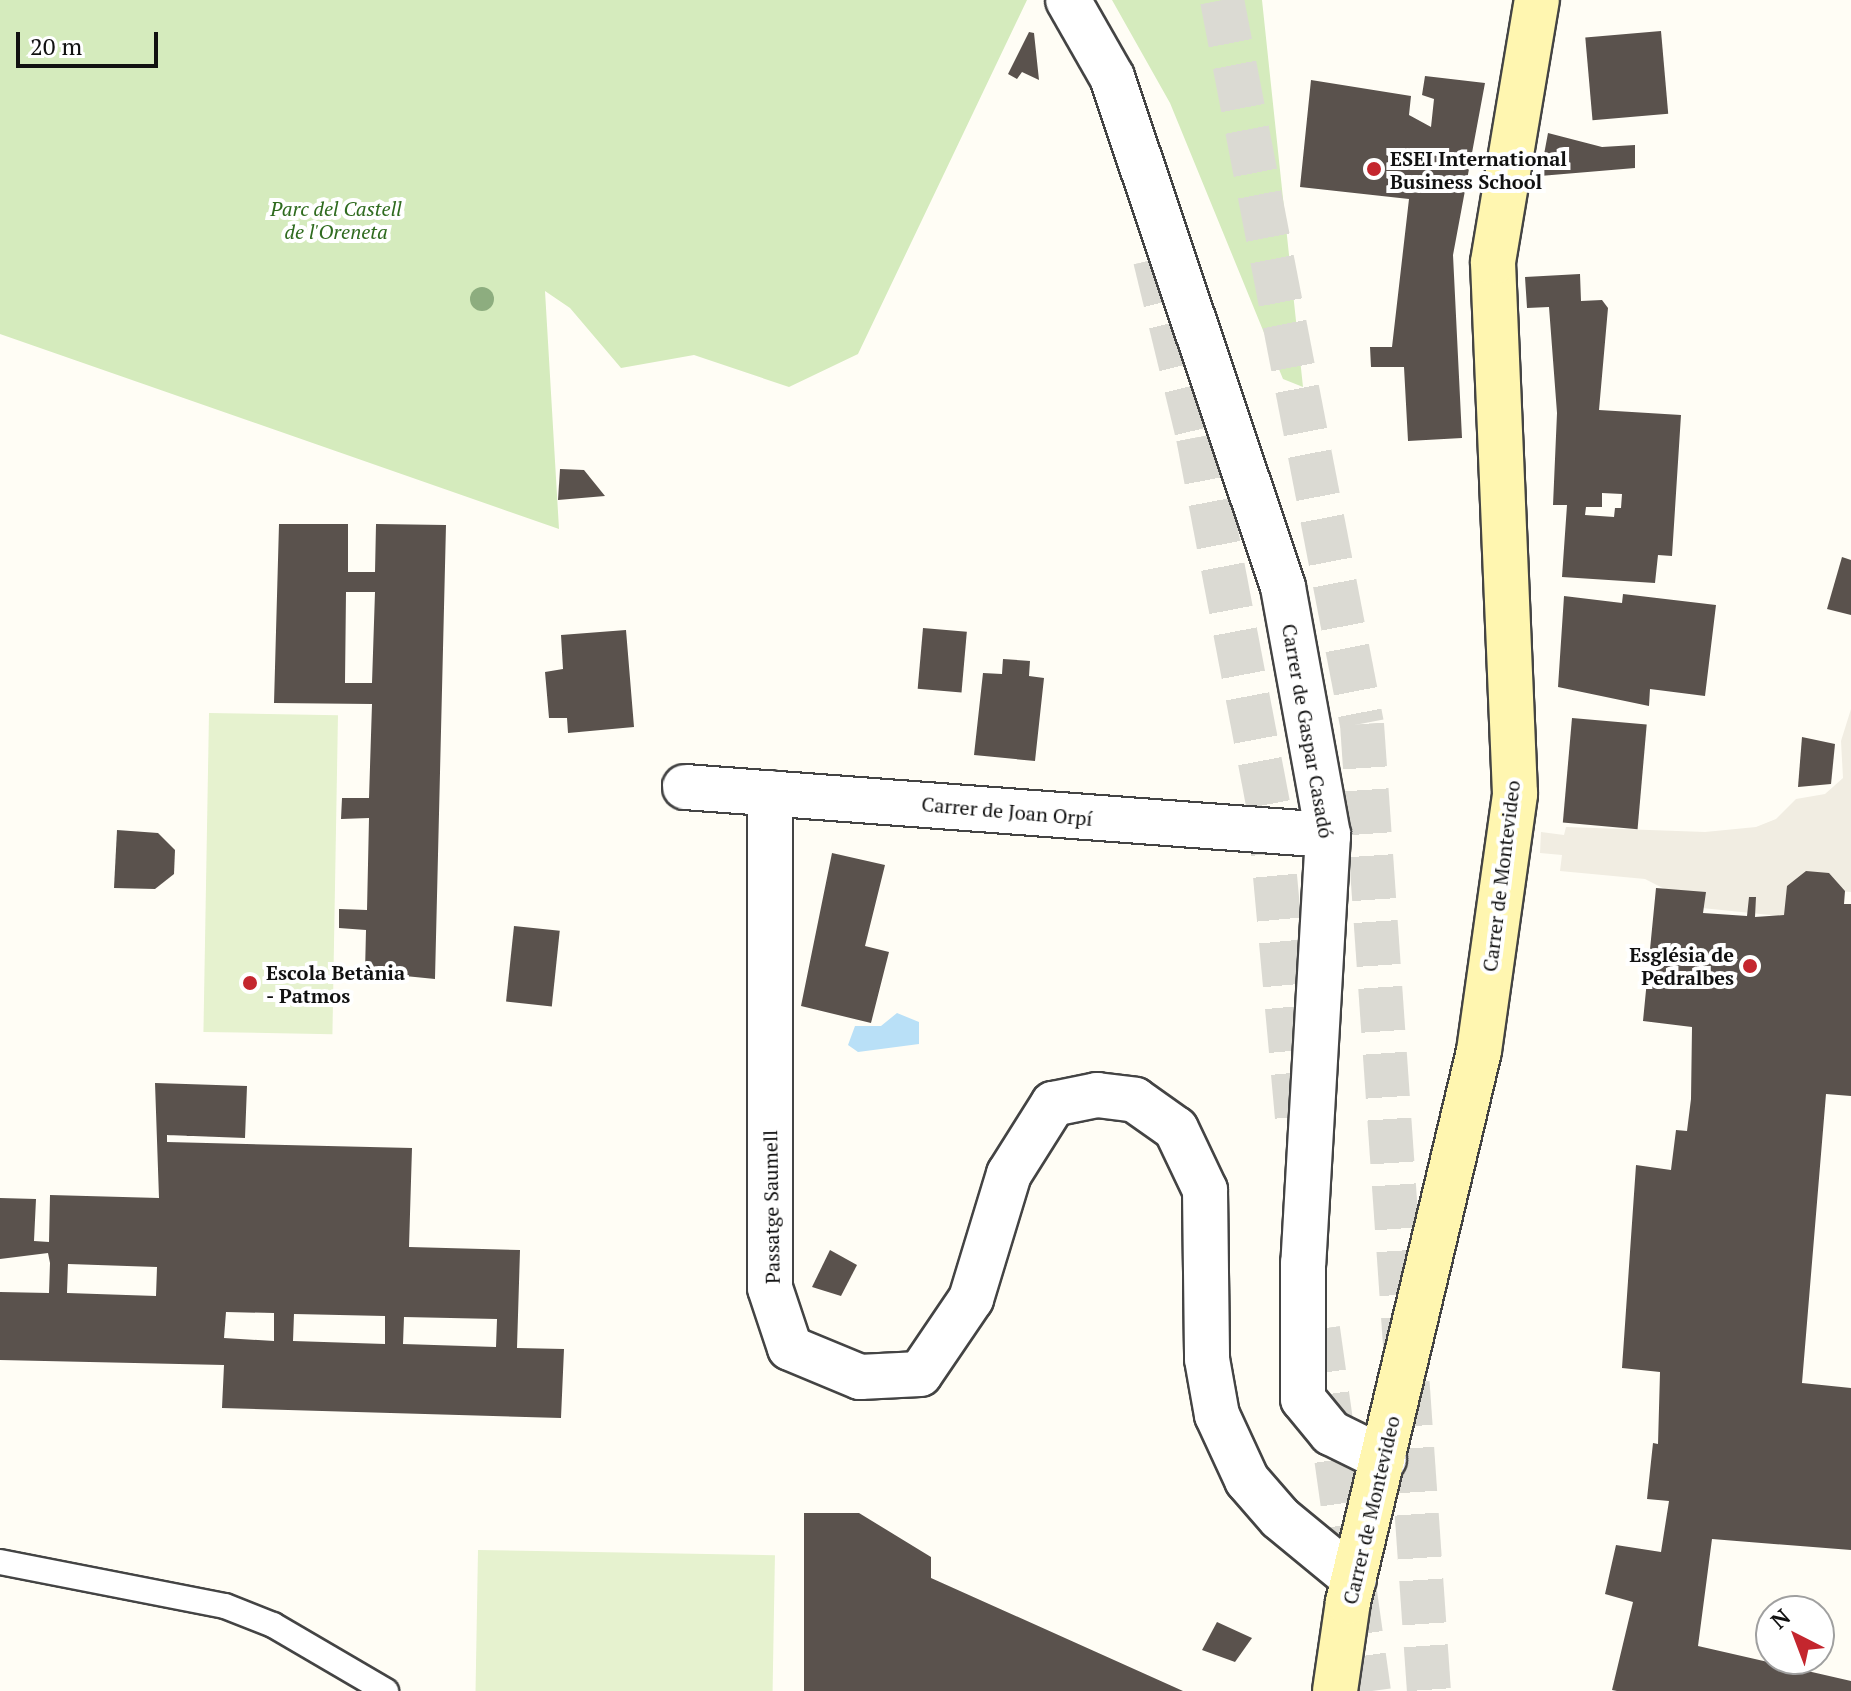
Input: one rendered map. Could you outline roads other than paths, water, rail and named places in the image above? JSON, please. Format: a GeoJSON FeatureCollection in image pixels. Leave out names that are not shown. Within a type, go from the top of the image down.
{"type":"FeatureCollection","features":[{"type":"Feature","properties":{"kind":"street","name":"Carrer de Gaspar Casadó"},"geometry":{"type":"LineString","coordinates":[[1068,0],[1112,77],[1283,587],[1328,835],[1303,1263],[1303,1399],[1331,1433],[1384,1459]]}},
{"type":"Feature","properties":{"kind":"street","name":"Carrer de Montevideo"},"geometry":{"type":"LineString","coordinates":[[1335,1691],[1354,1579],[1479,1051],[1515,794],[1493,262],[1537,0]]}},
{"type":"Feature","properties":{"kind":"street","name":"Carrer de Joan Orpí"},"geometry":{"type":"LineString","coordinates":[[685,787],[1328,835]]}},
{"type":"Feature","properties":{"kind":"street","name":"Passatge Saumell"},"geometry":{"type":"LineString","coordinates":[[770,793],[770,1288],[790,1348],[860,1377],[920,1374],[971,1299],[1009,1174],[1053,1104],[1097,1095],[1135,1100],[1176,1129],[1205,1190],[1203,1282],[1217,1415],[1247,1480],[1280,1518],[1354,1579]]}},
{"type":"Feature","properties":{"kind":"lane"},"geometry":{"type":"LineString","coordinates":[[0,1562],[225,1606],[273,1625],[386,1691]]}},
{"type":"Feature","properties":{"kind":"water"},"geometry":{"type":"Polygon","coordinates":[[[897,1013],[919,1022],[919,1044],[858,1052],[848,1045],[855,1026],[881,1026],[897,1013]]]}},
{"type":"Feature","properties":{"kind":"tunnel"},"geometry":{"type":"LineString","coordinates":[[1222,0],[1362,724],[1429,1691]]}},
{"type":"Feature","properties":{"kind":"tunnel"},"geometry":{"type":"LineString","coordinates":[[1155,259],[1198,437],[1269,810],[1298,1129]]}},
{"type":"Feature","properties":{"kind":"tunnel"},"geometry":{"type":"LineString","coordinates":[[1318,1329],[1369,1691]]}},
{"type":"Feature","properties":{"kind":"place","name":"ESEI International Business School"},"geometry":{"type":"Point","coordinates":[1374,169]}},
{"type":"Feature","properties":{"kind":"place","name":"Església de Pedralbes"},"geometry":{"type":"Point","coordinates":[1750,966]}},
{"type":"Feature","properties":{"kind":"place","name":"Escola Betània - Patmos"},"geometry":{"type":"Point","coordinates":[250,983]}},
{"type":"Feature","properties":{"kind":"park label","name":"Parc del Castell de l'Oreneta"},"geometry":{"type":"Point","coordinates":[336,220]}}]}
